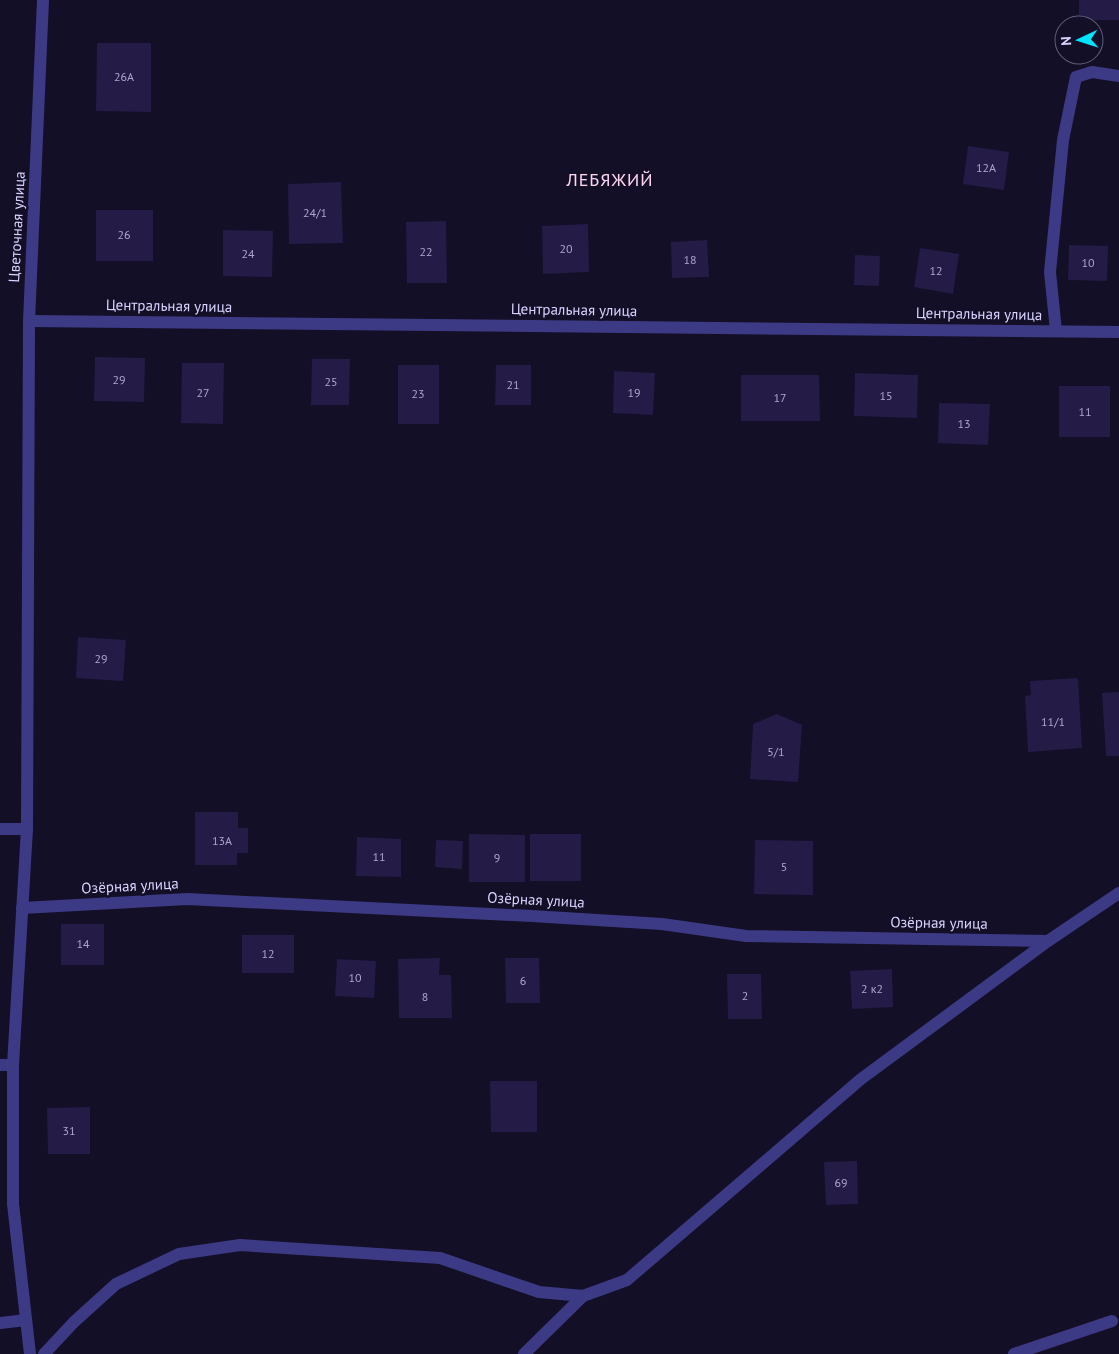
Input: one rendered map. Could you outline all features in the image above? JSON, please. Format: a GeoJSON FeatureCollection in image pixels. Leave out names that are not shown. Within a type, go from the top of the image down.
{"type":"FeatureCollection","features":[{"type":"Feature","properties":{"kind":"street","name":"Цветочная улица"},"geometry":{"type":"LineString","coordinates":[[30,1354],[13,1204],[6,1065],[22,908],[27,829],[28,321],[43,0]]}},
{"type":"Feature","properties":{"kind":"street"},"geometry":{"type":"LineString","coordinates":[[1056,331],[1050,272],[1063,140],[1076,78],[1092,72],[1119,76]]}},
{"type":"Feature","properties":{"kind":"street","name":"Центральная улица"},"geometry":{"type":"LineString","coordinates":[[28,321],[1119,332]]}},
{"type":"Feature","properties":{"kind":"street"},"geometry":{"type":"LineString","coordinates":[[0,829],[27,829]]}},
{"type":"Feature","properties":{"kind":"street"},"geometry":{"type":"LineString","coordinates":[[524,1354],[583,1296],[627,1280],[861,1079],[1048,941],[1119,893]]}},
{"type":"Feature","properties":{"kind":"street","name":"Озёрная улица"},"geometry":{"type":"LineString","coordinates":[[22,908],[187,899],[662,924],[746,936],[1048,941]]}},
{"type":"Feature","properties":{"kind":"street"},"geometry":{"type":"LineString","coordinates":[[44,1354],[74,1322],[116,1284],[179,1254],[240,1245],[440,1258],[539,1292],[583,1296]]}},
{"type":"Feature","properties":{"kind":"street"},"geometry":{"type":"LineString","coordinates":[[0,1322],[26,1320]]}},
{"type":"Feature","properties":{"kind":"street"},"geometry":{"type":"LineString","coordinates":[[1014,1354],[1112,1321]]}},
{"type":"Feature","properties":{"kind":"building"},"geometry":{"type":"Polygon","coordinates":[[[1079,0],[1119,0],[1119,20],[1104,20],[1104,15],[1079,15],[1079,0]]]}},
{"type":"Feature","properties":{"kind":"building"},"geometry":{"type":"Polygon","coordinates":[[[97,43],[151,43],[151,112],[96,111],[97,43]]]}},
{"type":"Feature","properties":{"kind":"building"},"geometry":{"type":"Polygon","coordinates":[[[968,146],[1009,152],[1004,190],[963,184],[968,146]]]}},
{"type":"Feature","properties":{"kind":"building"},"geometry":{"type":"Polygon","coordinates":[[[341,182],[343,243],[289,244],[288,184],[341,182]]]}},
{"type":"Feature","properties":{"kind":"building"},"geometry":{"type":"Polygon","coordinates":[[[96,210],[153,210],[153,261],[96,261],[96,210]]]}},
{"type":"Feature","properties":{"kind":"building"},"geometry":{"type":"Polygon","coordinates":[[[446,221],[447,283],[407,283],[406,222],[446,221]]]}},
{"type":"Feature","properties":{"kind":"building"},"geometry":{"type":"Polygon","coordinates":[[[588,224],[589,272],[543,274],[542,226],[588,224]]]}},
{"type":"Feature","properties":{"kind":"building"},"geometry":{"type":"Polygon","coordinates":[[[223,230],[273,231],[272,277],[223,276],[223,230]]]}},
{"type":"Feature","properties":{"kind":"building"},"geometry":{"type":"Polygon","coordinates":[[[707,240],[709,277],[672,278],[671,242],[707,240]]]}},
{"type":"Feature","properties":{"kind":"building"},"geometry":{"type":"Polygon","coordinates":[[[1069,245],[1108,246],[1107,281],[1068,280],[1069,245]]]}},
{"type":"Feature","properties":{"kind":"building"},"geometry":{"type":"Polygon","coordinates":[[[920,248],[959,254],[953,294],[914,287],[920,248]]]}},
{"type":"Feature","properties":{"kind":"building"},"geometry":{"type":"Polygon","coordinates":[[[855,255],[880,256],[879,286],[854,285],[855,255]]]}},
{"type":"Feature","properties":{"kind":"building"},"geometry":{"type":"Polygon","coordinates":[[[95,357],[145,358],[144,402],[94,401],[95,357]]]}},
{"type":"Feature","properties":{"kind":"building"},"geometry":{"type":"Polygon","coordinates":[[[312,359],[350,359],[349,405],[311,405],[312,359]]]}},
{"type":"Feature","properties":{"kind":"building"},"geometry":{"type":"Polygon","coordinates":[[[182,363],[224,363],[223,424],[181,423],[182,363]]]}},
{"type":"Feature","properties":{"kind":"building"},"geometry":{"type":"Polygon","coordinates":[[[398,365],[439,365],[439,424],[398,424],[398,365]]]}},
{"type":"Feature","properties":{"kind":"building"},"geometry":{"type":"Polygon","coordinates":[[[496,365],[531,365],[531,405],[495,405],[496,365]]]}},
{"type":"Feature","properties":{"kind":"building"},"geometry":{"type":"Polygon","coordinates":[[[614,371],[655,373],[653,415],[613,413],[614,371]]]}},
{"type":"Feature","properties":{"kind":"building"},"geometry":{"type":"Polygon","coordinates":[[[855,373],[918,375],[917,418],[854,416],[855,373]]]}},
{"type":"Feature","properties":{"kind":"building"},"geometry":{"type":"Polygon","coordinates":[[[741,375],[819,375],[820,421],[741,421],[741,375]]]}},
{"type":"Feature","properties":{"kind":"building"},"geometry":{"type":"Polygon","coordinates":[[[1059,386],[1110,386],[1110,437],[1059,437],[1059,386]]]}},
{"type":"Feature","properties":{"kind":"building"},"geometry":{"type":"Polygon","coordinates":[[[939,403],[990,404],[988,445],[938,443],[939,403]]]}},
{"type":"Feature","properties":{"kind":"building"},"geometry":{"type":"Polygon","coordinates":[[[78,637],[126,640],[123,681],[76,678],[78,637]]]}},
{"type":"Feature","properties":{"kind":"building"},"geometry":{"type":"Polygon","coordinates":[[[1078,678],[1082,748],[1028,752],[1025,696],[1031,695],[1030,681],[1078,678]]]}},
{"type":"Feature","properties":{"kind":"building"},"geometry":{"type":"Polygon","coordinates":[[[1119,692],[1119,756],[1106,756],[1102,693],[1119,692]]]}},
{"type":"Feature","properties":{"kind":"building"},"geometry":{"type":"Polygon","coordinates":[[[777,714],[802,725],[798,782],[750,779],[753,724],[777,714]]]}},
{"type":"Feature","properties":{"kind":"building"},"geometry":{"type":"Polygon","coordinates":[[[195,812],[238,812],[238,828],[248,828],[248,853],[237,853],[237,865],[195,865],[195,812]]]}},
{"type":"Feature","properties":{"kind":"building"},"geometry":{"type":"Polygon","coordinates":[[[469,834],[525,835],[525,882],[469,882],[469,834]]]}},
{"type":"Feature","properties":{"kind":"building"},"geometry":{"type":"Polygon","coordinates":[[[530,834],[581,834],[581,881],[530,881],[530,834]]]}},
{"type":"Feature","properties":{"kind":"building"},"geometry":{"type":"Polygon","coordinates":[[[357,837],[401,839],[401,877],[356,876],[357,837]]]}},
{"type":"Feature","properties":{"kind":"building"},"geometry":{"type":"Polygon","coordinates":[[[436,840],[463,841],[462,869],[435,867],[436,840]]]}},
{"type":"Feature","properties":{"kind":"building"},"geometry":{"type":"Polygon","coordinates":[[[755,840],[813,841],[813,895],[754,894],[755,840]]]}},
{"type":"Feature","properties":{"kind":"building"},"geometry":{"type":"Polygon","coordinates":[[[61,924],[104,924],[104,965],[61,965],[61,924]]]}},
{"type":"Feature","properties":{"kind":"building"},"geometry":{"type":"Polygon","coordinates":[[[242,935],[294,935],[294,973],[242,973],[242,935]]]}},
{"type":"Feature","properties":{"kind":"building"},"geometry":{"type":"Polygon","coordinates":[[[440,958],[439,975],[451,975],[452,1018],[399,1018],[398,959],[440,958]]]}},
{"type":"Feature","properties":{"kind":"building"},"geometry":{"type":"Polygon","coordinates":[[[505,958],[539,958],[540,1003],[506,1003],[505,958]]]}},
{"type":"Feature","properties":{"kind":"building"},"geometry":{"type":"Polygon","coordinates":[[[337,959],[376,961],[374,998],[335,996],[337,959]]]}},
{"type":"Feature","properties":{"kind":"building"},"geometry":{"type":"Polygon","coordinates":[[[892,969],[893,1007],[852,1009],[850,971],[892,969]]]}},
{"type":"Feature","properties":{"kind":"building"},"geometry":{"type":"Polygon","coordinates":[[[727,974],[761,974],[762,1019],[728,1019],[727,974]]]}},
{"type":"Feature","properties":{"kind":"building"},"geometry":{"type":"Polygon","coordinates":[[[490,1081],[537,1081],[537,1132],[491,1132],[490,1081]]]}},
{"type":"Feature","properties":{"kind":"building"},"geometry":{"type":"Polygon","coordinates":[[[90,1107],[90,1154],[48,1154],[47,1108],[90,1107]]]}},
{"type":"Feature","properties":{"kind":"building"},"geometry":{"type":"Polygon","coordinates":[[[857,1161],[858,1204],[826,1205],[824,1162],[857,1161]]]}},
{"type":"Feature","properties":{"kind":"district","name":"ЛЕБЯЖИЙ"},"geometry":{"type":"Point","coordinates":[610,180]}}]}
